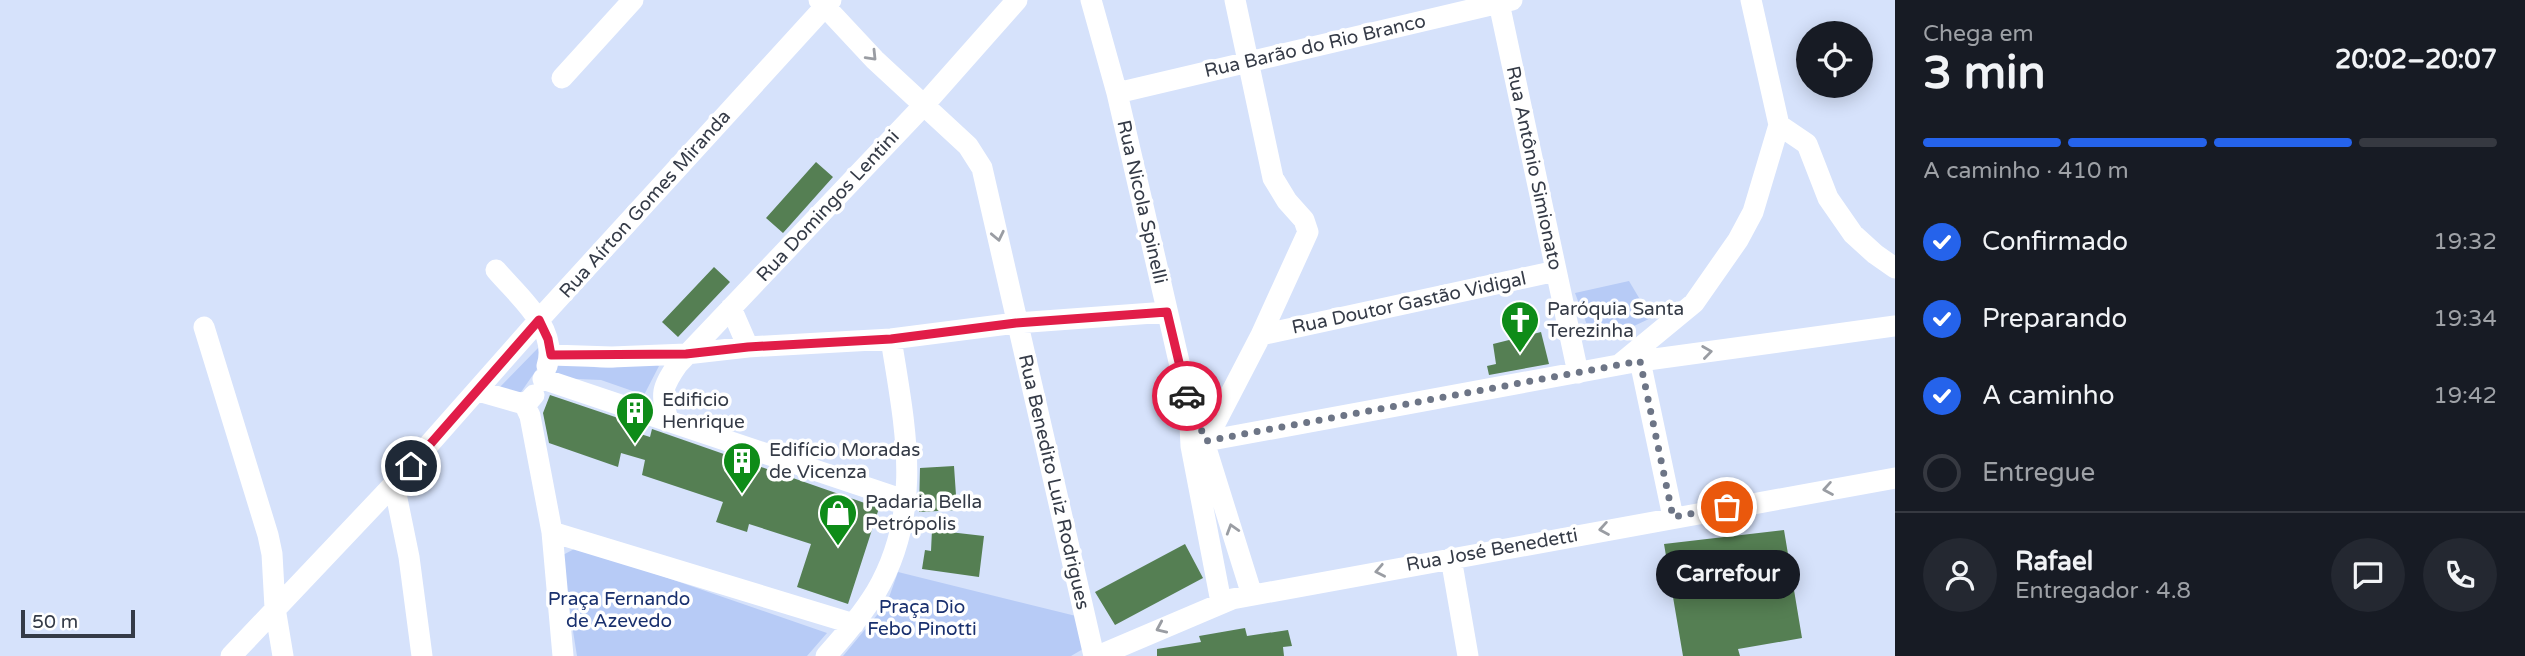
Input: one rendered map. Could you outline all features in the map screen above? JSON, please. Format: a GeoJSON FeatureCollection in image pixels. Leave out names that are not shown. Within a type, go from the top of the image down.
{"type":"FeatureCollection","features":[{"type":"Feature","properties":{"kind":"street"},"geometry":{"type":"LineString","coordinates":[[562,78],[633,0]]}},
{"type":"Feature","properties":{"kind":"street","name":"Rua Domingos Lentini"},"geometry":{"type":"LineString","coordinates":[[668,421],[662,397],[664,389],[686,354],[924,105],[1017,0]]}},
{"type":"Feature","properties":{"kind":"street","name":"Rua Nicola Spinelli"},"geometry":{"type":"LineString","coordinates":[[1091,0],[1117,93],[1198,443],[1220,602]]}},
{"type":"Feature","properties":{"kind":"street"},"geometry":{"type":"LineString","coordinates":[[1198,443],[1261,335],[1308,233],[1304,220],[1287,201],[1273,178],[1235,0]]}},
{"type":"Feature","properties":{"kind":"street"},"geometry":{"type":"LineString","coordinates":[[1618,365],[1694,303],[1738,240],[1753,212],[1779,125],[1751,0]]}},
{"type":"Feature","properties":{"kind":"street","name":"Rua Benedito Luiz Rodrigues"},"geometry":{"type":"LineString","coordinates":[[825,2],[875,60],[968,146],[987,180],[1016,323],[1096,656]]}},
{"type":"Feature","properties":{"kind":"street","name":"Rua Aírton Gomes Miranda"},"geometry":{"type":"LineString","coordinates":[[232,656],[394,484],[825,2]]}},
{"type":"Feature","properties":{"kind":"street","name":"Rua Barão do Rio Branco"},"geometry":{"type":"LineString","coordinates":[[1117,93],[1498,2]]}},
{"type":"Feature","properties":{"kind":"street","name":"Rua Antônio Simionato"},"geometry":{"type":"LineString","coordinates":[[1498,2],[1578,373]]}},
{"type":"Feature","properties":{"kind":"street"},"geometry":{"type":"LineString","coordinates":[[1779,125],[1807,144],[1828,198],[1853,234],[1868,249],[1895,268]]}},
{"type":"Feature","properties":{"kind":"street"},"geometry":{"type":"LineString","coordinates":[[496,270],[539,320],[548,339],[551,355],[543,379],[537,392],[524,403]]}},
{"type":"Feature","properties":{"kind":"street","name":"Rua Doutor Gastão Vidigal"},"geometry":{"type":"LineString","coordinates":[[1261,335],[1556,271]]}},
{"type":"Feature","properties":{"kind":"street"},"geometry":{"type":"LineString","coordinates":[[731,308],[748,347]]}},
{"type":"Feature","properties":{"kind":"street"},"geometry":{"type":"LineString","coordinates":[[551,355],[686,354],[748,347],[891,339],[1016,323],[1167,312]]}},
{"type":"Feature","properties":{"kind":"street"},"geometry":{"type":"LineString","coordinates":[[1198,443],[1640,361],[1895,326]]}},
{"type":"Feature","properties":{"kind":"street"},"geometry":{"type":"LineString","coordinates":[[204,327],[268,535],[283,656]]}},
{"type":"Feature","properties":{"kind":"street"},"geometry":{"type":"LineString","coordinates":[[826,656],[854,624],[876,592],[898,542],[907,501],[907,445],[891,339]]}},
{"type":"Feature","properties":{"kind":"street"},"geometry":{"type":"LineString","coordinates":[[1640,361],[1673,517]]}},
{"type":"Feature","properties":{"kind":"street"},"geometry":{"type":"LineString","coordinates":[[543,379],[907,501]]}},
{"type":"Feature","properties":{"kind":"street"},"geometry":{"type":"LineString","coordinates":[[478,391],[524,403]]}},
{"type":"Feature","properties":{"kind":"street"},"geometry":{"type":"LineString","coordinates":[[524,403],[530,416],[552,532],[563,656]]}},
{"type":"Feature","properties":{"kind":"street","name":"Rua Nicola Spinelli"},"geometry":{"type":"LineString","coordinates":[[1198,443],[1252,595]]}},
{"type":"Feature","properties":{"kind":"street","name":"Rua José Benedetti"},"geometry":{"type":"LineString","coordinates":[[1096,656],[1220,602],[1895,478]]}},
{"type":"Feature","properties":{"kind":"street"},"geometry":{"type":"LineString","coordinates":[[394,484],[409,557],[422,656]]}},
{"type":"Feature","properties":{"kind":"street"},"geometry":{"type":"LineString","coordinates":[[552,532],[854,624]]}},
{"type":"Feature","properties":{"kind":"street"},"geometry":{"type":"LineString","coordinates":[[1451,558],[1468,656]]}},
{"type":"Feature","properties":{"kind":"green space"},"geometry":{"type":"Polygon","coordinates":[[[1629,281],[1651,318],[1602,341],[1590,333],[1575,293],[1629,281]]]}},
{"type":"Feature","properties":{"kind":"green space"},"geometry":{"type":"Polygon","coordinates":[[[539,347],[546,356],[519,395],[499,388],[539,347]]]}},
{"type":"Feature","properties":{"kind":"green space"},"geometry":{"type":"Polygon","coordinates":[[[558,360],[603,368],[640,362],[659,366],[644,395],[601,380],[555,378],[558,360]]]}},
{"type":"Feature","properties":{"kind":"green space","name":"Praça Fernando de Azevedo"},"geometry":{"type":"Polygon","coordinates":[[[578,547],[827,633],[807,656],[577,656],[561,556],[578,547]]]}},
{"type":"Feature","properties":{"kind":"green space","name":"Praça Dio Febo Pinotti"},"geometry":{"type":"Polygon","coordinates":[[[898,572],[1076,616],[1083,649],[1071,656],[843,656],[887,603],[898,572]]]}},
{"type":"Feature","properties":{"kind":"building"},"geometry":{"type":"Polygon","coordinates":[[[816,162],[833,177],[783,233],[766,218],[816,162]]]}},
{"type":"Feature","properties":{"kind":"building"},"geometry":{"type":"Polygon","coordinates":[[[714,267],[730,282],[678,337],[662,322],[714,267]]]}},
{"type":"Feature","properties":{"kind":"building","name":"Paróquia Santa Terezinha"},"geometry":{"type":"Polygon","coordinates":[[[1541,332],[1549,364],[1489,375],[1487,366],[1496,364],[1493,344],[1541,332]]]}},
{"type":"Feature","properties":{"kind":"building"},"geometry":{"type":"Polygon","coordinates":[[[550,395],[630,422],[628,430],[650,437],[652,429],[879,508],[848,604],[797,587],[811,544],[749,524],[747,532],[716,522],[723,502],[642,475],[645,460],[621,453],[618,467],[549,443],[543,413],[550,395]]]}},
{"type":"Feature","properties":{"kind":"building"},"geometry":{"type":"Polygon","coordinates":[[[954,466],[957,510],[919,512],[920,468],[954,466]]]}},
{"type":"Feature","properties":{"kind":"building"},"geometry":{"type":"Polygon","coordinates":[[[932,530],[984,536],[979,577],[922,569],[925,550],[931,551],[932,530]]]}},
{"type":"Feature","properties":{"kind":"building"},"geometry":{"type":"Polygon","coordinates":[[[1784,530],[1802,638],[1738,649],[1740,656],[1683,656],[1664,544],[1784,530]]]}},
{"type":"Feature","properties":{"kind":"building"},"geometry":{"type":"Polygon","coordinates":[[[1185,544],[1203,578],[1115,625],[1095,592],[1185,544]]]}},
{"type":"Feature","properties":{"kind":"building"},"geometry":{"type":"Polygon","coordinates":[[[1245,628],[1247,636],[1288,630],[1292,646],[1283,647],[1284,656],[1157,656],[1157,649],[1201,642],[1199,636],[1245,628]]]}},
{"type":"Feature","properties":{"kind":"way so far"},"geometry":{"type":"LineString","coordinates":[[1187,396],[1206,441],[1640,361],[1673,517],[1727,507]]}},
{"type":"Feature","properties":{"kind":"place","name":"Paróquia Santa Terezinha"},"geometry":{"type":"Point","coordinates":[1520,354]}},
{"type":"Feature","properties":{"kind":"place","name":"Edificio Henrique"},"geometry":{"type":"Point","coordinates":[635,445]}},
{"type":"Feature","properties":{"kind":"place","name":"Edifício Moradas de Vicenza"},"geometry":{"type":"Point","coordinates":[742,495]}},
{"type":"Feature","properties":{"kind":"place","name":"Carrefour"},"geometry":{"type":"Point","coordinates":[1727,507]}},
{"type":"Feature","properties":{"kind":"place","name":"Padaria Bella Petrópolis"},"geometry":{"type":"Point","coordinates":[838,547]}},
{"type":"Feature","properties":{"kind":"route"},"geometry":{"type":"LineString","coordinates":[[411,466],[539,320],[548,339],[551,355],[612,356],[686,354],[748,347],[891,339],[1016,323],[1167,312],[1187,396]]}}]}
